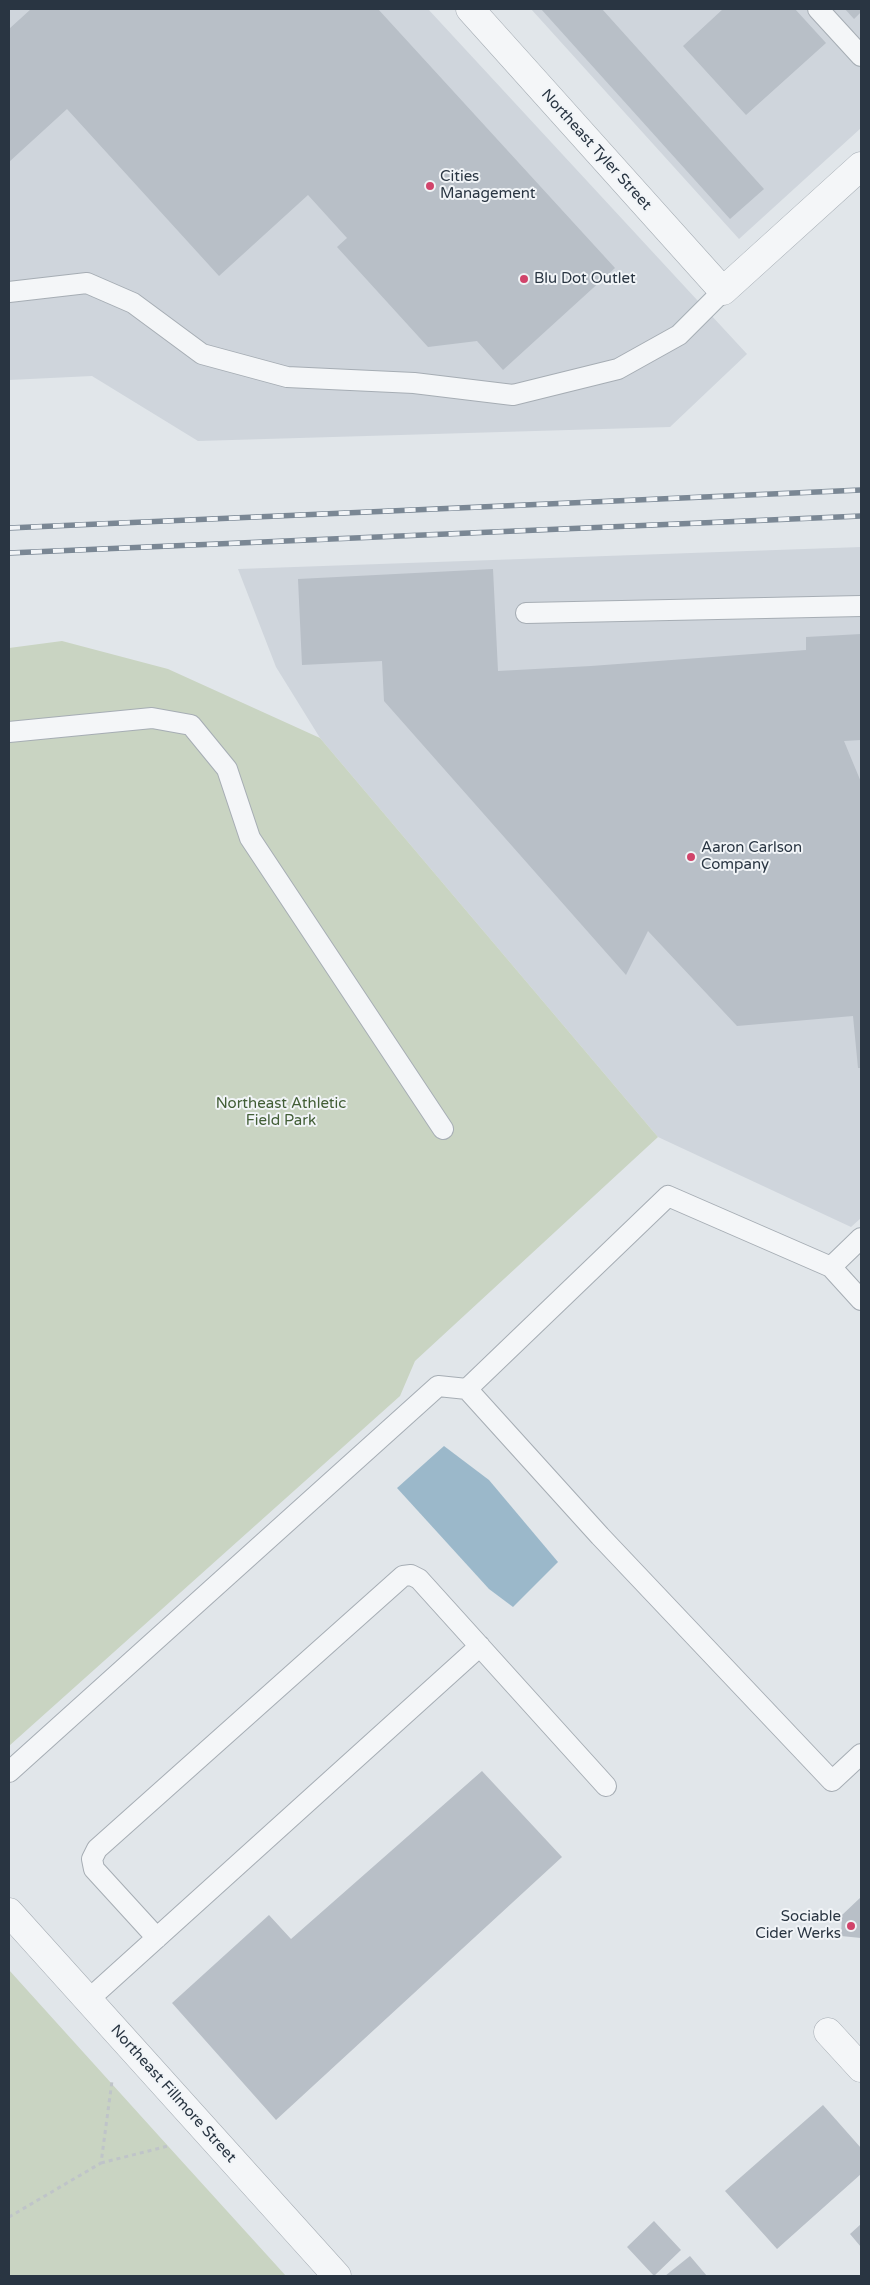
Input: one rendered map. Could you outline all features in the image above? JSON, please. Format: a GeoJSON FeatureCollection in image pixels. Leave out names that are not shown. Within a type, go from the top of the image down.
{"type":"FeatureCollection","features":[{"type":"Feature","properties":{"kind":"street","name":"Northeast Tyler Street"},"geometry":{"type":"LineString","coordinates":[[470,9],[723,291]]}},
{"type":"Feature","properties":{"kind":"street"},"geometry":{"type":"LineString","coordinates":[[723,291],[861,166]]}},
{"type":"Feature","properties":{"kind":"street","name":"Northeast Fillmore Street"},"geometry":{"type":"LineString","coordinates":[[9,1912],[336,2276]]}},
{"type":"Feature","properties":{"kind":"street"},"geometry":{"type":"LineString","coordinates":[[828,2032],[861,2066]]}},
{"type":"Feature","properties":{"kind":"lane"},"geometry":{"type":"LineString","coordinates":[[818,9],[861,56]]}},
{"type":"Feature","properties":{"kind":"lane"},"geometry":{"type":"LineString","coordinates":[[9,292],[87,283],[133,303],[202,354],[287,377],[414,383],[513,394],[618,369],[679,336],[723,291]]}},
{"type":"Feature","properties":{"kind":"lane"},"geometry":{"type":"LineString","coordinates":[[526,613],[861,606]]}},
{"type":"Feature","properties":{"kind":"lane"},"geometry":{"type":"LineString","coordinates":[[9,732],[152,718],[191,725],[227,769],[250,838],[444,1128]]}},
{"type":"Feature","properties":{"kind":"lane"},"geometry":{"type":"LineString","coordinates":[[467,1389],[668,1196],[831,1267],[861,1300]]}},
{"type":"Feature","properties":{"kind":"lane"},"geometry":{"type":"LineString","coordinates":[[831,1267],[861,1238]]}},
{"type":"Feature","properties":{"kind":"lane"},"geometry":{"type":"LineString","coordinates":[[9,1772],[438,1386],[467,1389],[600,1536],[832,1781],[861,1754]]}},
{"type":"Feature","properties":{"kind":"lane"},"geometry":{"type":"LineString","coordinates":[[157,1938],[94,1868],[92,1859],[96,1849],[403,1576],[410,1575],[419,1579],[606,1786]]}},
{"type":"Feature","properties":{"kind":"lane"},"geometry":{"type":"LineString","coordinates":[[88,2000],[480,1646]]}},
{"type":"Feature","properties":{"kind":"path"},"geometry":{"type":"LineString","coordinates":[[101,2163],[112,2082]]}},
{"type":"Feature","properties":{"kind":"path"},"geometry":{"type":"LineString","coordinates":[[9,2217],[101,2163],[168,2146]]}},
{"type":"Feature","properties":{"kind":"shaded area"},"geometry":{"type":"Polygon","coordinates":[[[9,9],[428,9],[747,354],[670,427],[198,441],[92,376],[9,380],[9,9]]]}},
{"type":"Feature","properties":{"kind":"shaded area"},"geometry":{"type":"Polygon","coordinates":[[[531,9],[861,9],[861,128],[739,239],[531,9]]]}},
{"type":"Feature","properties":{"kind":"shaded area"},"geometry":{"type":"Polygon","coordinates":[[[861,547],[861,1218],[851,1227],[658,1137],[320,738],[276,667],[238,569],[861,547]]]}},
{"type":"Feature","properties":{"kind":"green space","name":"Northeast Athletic Field Park"},"geometry":{"type":"Polygon","coordinates":[[[62,641],[168,669],[320,738],[658,1137],[415,1361],[400,1396],[9,1746],[9,648],[62,641]]]}},
{"type":"Feature","properties":{"kind":"green space"},"geometry":{"type":"Polygon","coordinates":[[[9,1970],[168,2146],[286,2276],[9,2276],[9,1970]]]}},
{"type":"Feature","properties":{"kind":"water"},"geometry":{"type":"Polygon","coordinates":[[[444,1446],[489,1480],[558,1562],[513,1607],[489,1589],[397,1488],[444,1446]]]}},
{"type":"Feature","properties":{"kind":"building"},"geometry":{"type":"Polygon","coordinates":[[[31,9],[378,9],[615,268],[503,370],[477,341],[428,347],[337,247],[347,238],[308,195],[219,276],[67,109],[9,162],[9,29],[31,9]]]}},
{"type":"Feature","properties":{"kind":"building"},"geometry":{"type":"Polygon","coordinates":[[[541,9],[602,9],[764,189],[730,219],[541,9]]]}},
{"type":"Feature","properties":{"kind":"building"},"geometry":{"type":"Polygon","coordinates":[[[723,9],[795,9],[826,43],[746,115],[683,46],[723,9]]]}},
{"type":"Feature","properties":{"kind":"building"},"geometry":{"type":"Polygon","coordinates":[[[845,9],[861,9],[861,12],[854,19],[845,9]]]}},
{"type":"Feature","properties":{"kind":"building","name":"Aaron Carlson Company"},"geometry":{"type":"Polygon","coordinates":[[[493,569],[498,671],[806,650],[806,637],[861,634],[861,740],[844,741],[861,782],[861,1068],[858,1068],[853,1016],[737,1026],[648,931],[626,975],[384,701],[382,661],[302,665],[298,579],[493,569]]]}},
{"type":"Feature","properties":{"kind":"building"},"geometry":{"type":"Polygon","coordinates":[[[482,1771],[562,1857],[276,2120],[172,2003],[269,1915],[291,1939],[482,1771]]]}},
{"type":"Feature","properties":{"kind":"building","name":"Sociable Cider Werks"},"geometry":{"type":"Polygon","coordinates":[[[861,1897],[861,1938],[841,1936],[842,1915],[861,1897]]]}},
{"type":"Feature","properties":{"kind":"building"},"geometry":{"type":"Polygon","coordinates":[[[823,2105],[861,2148],[861,2174],[777,2249],[725,2191],[823,2105]]]}},
{"type":"Feature","properties":{"kind":"building"},"geometry":{"type":"Polygon","coordinates":[[[654,2221],[681,2250],[654,2276],[627,2247],[654,2221]]]}},
{"type":"Feature","properties":{"kind":"building"},"geometry":{"type":"Polygon","coordinates":[[[861,2224],[861,2247],[850,2234],[861,2224]]]}},
{"type":"Feature","properties":{"kind":"building"},"geometry":{"type":"Polygon","coordinates":[[[690,2256],[707,2276],[665,2276],[690,2256]]]}},
{"type":"Feature","properties":{"kind":"railway"},"geometry":{"type":"LineString","coordinates":[[9,528],[861,490]]}},
{"type":"Feature","properties":{"kind":"railway"},"geometry":{"type":"LineString","coordinates":[[9,553],[861,516]]}},
{"type":"Feature","properties":{"kind":"place","name":"Cities Management"},"geometry":{"type":"Point","coordinates":[430,186]}},
{"type":"Feature","properties":{"kind":"place","name":"Blu Dot Outlet"},"geometry":{"type":"Point","coordinates":[524,279]}},
{"type":"Feature","properties":{"kind":"place","name":"Aaron Carlson Company"},"geometry":{"type":"Point","coordinates":[691,857]}},
{"type":"Feature","properties":{"kind":"place","name":"Sociable Cider Werks"},"geometry":{"type":"Point","coordinates":[851,1926]}}]}
